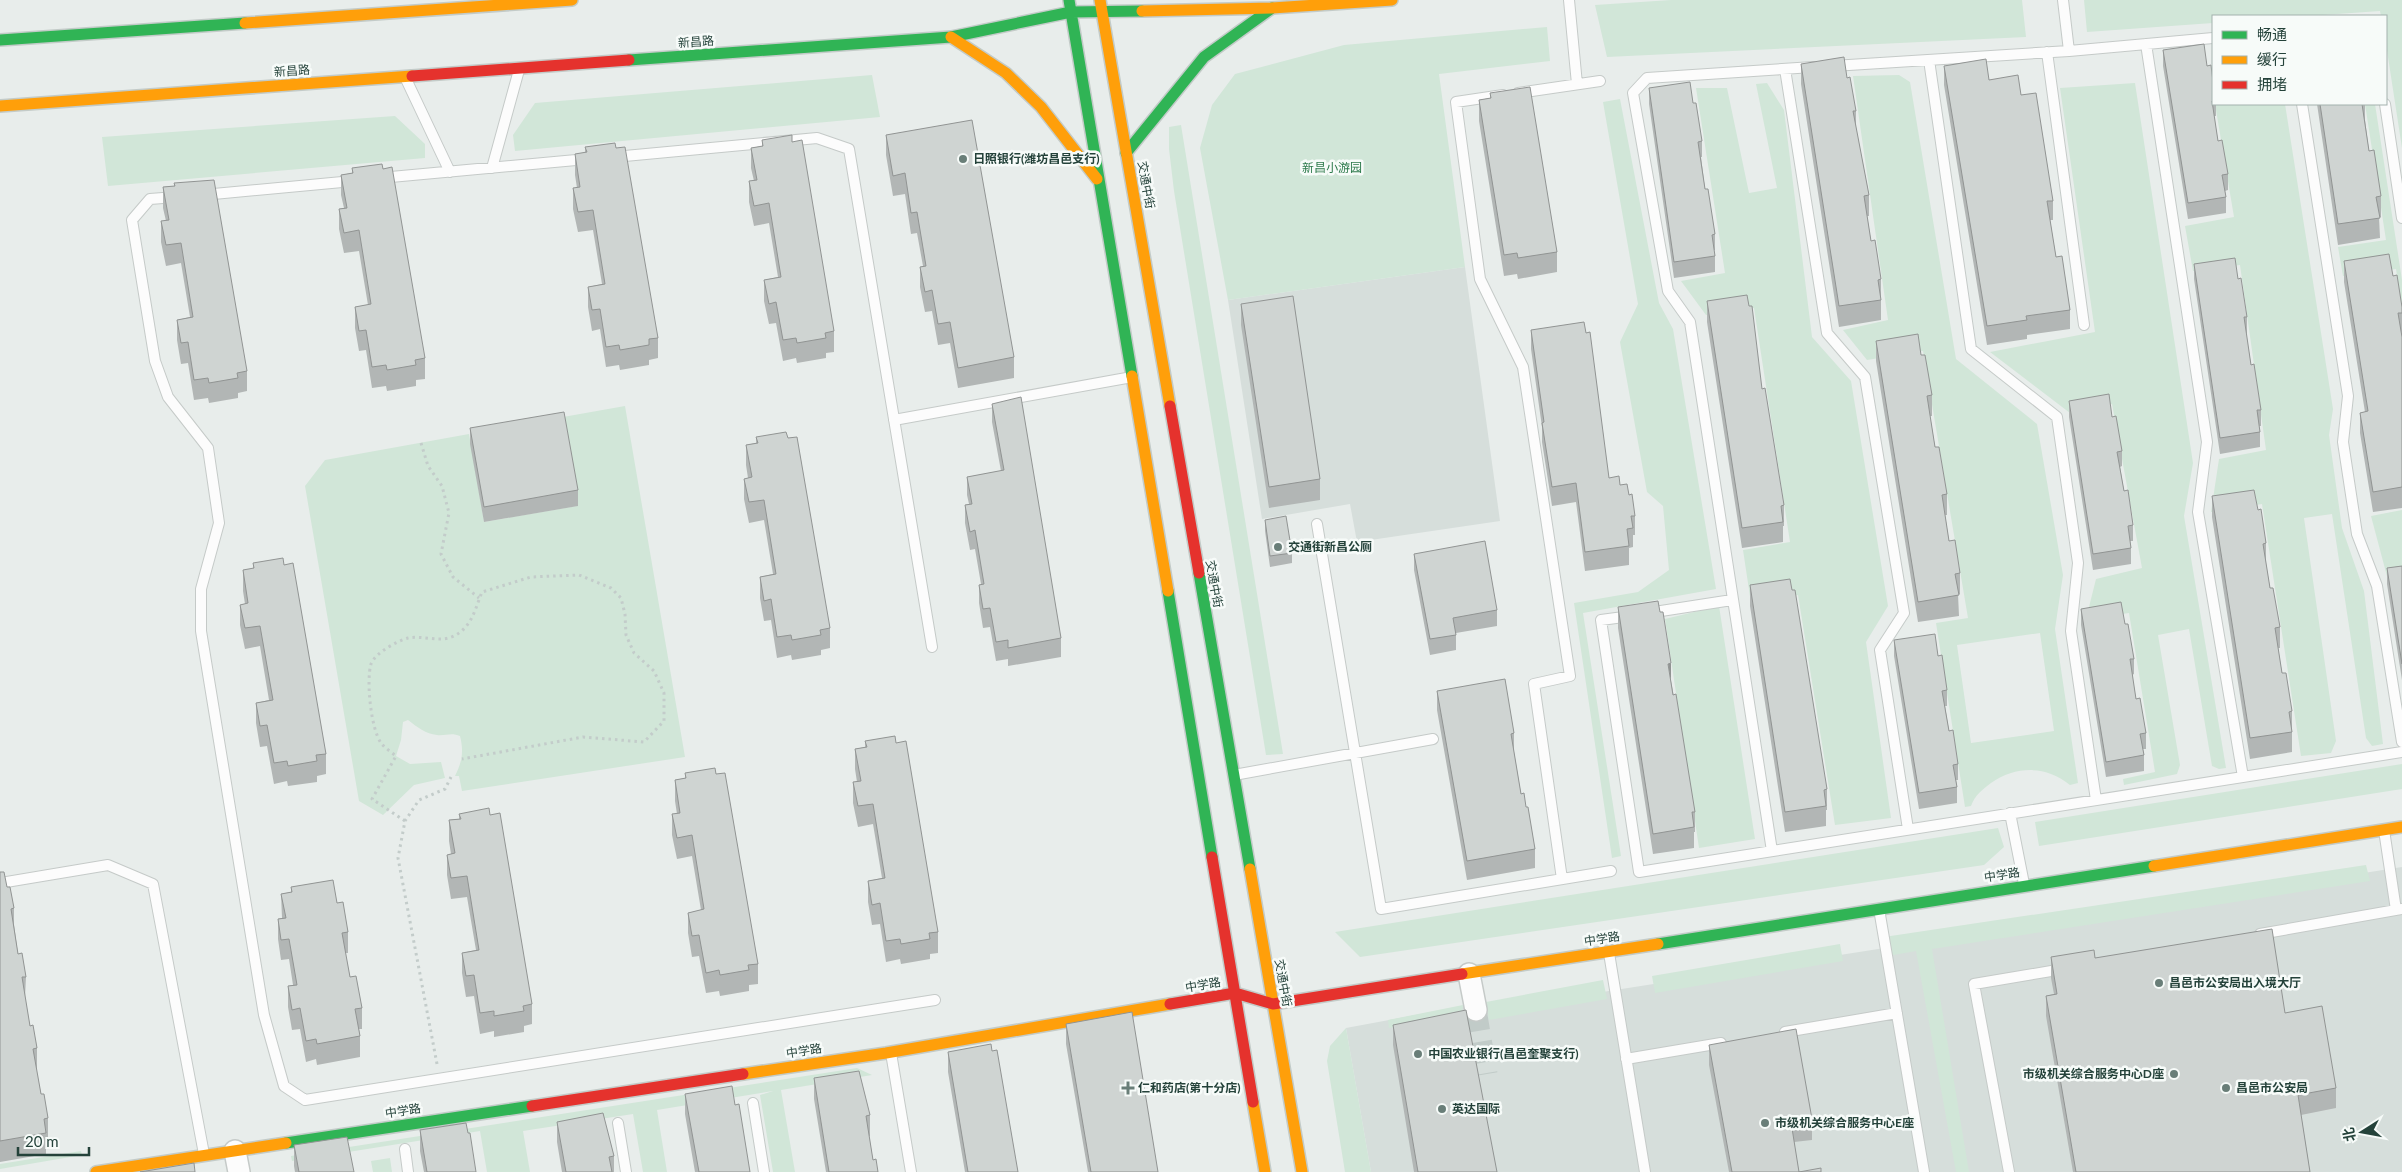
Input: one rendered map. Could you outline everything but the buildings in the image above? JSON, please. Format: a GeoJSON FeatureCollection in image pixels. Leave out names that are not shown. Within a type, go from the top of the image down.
{"type":"FeatureCollection","features":[{"type":"Feature","properties":{"kind":"main road"},"geometry":{"type":"LineString","coordinates":[[0,40],[572,0]]}},
{"type":"Feature","properties":{"kind":"main road"},"geometry":{"type":"LineString","coordinates":[[1069,0],[1265,1172]]}},
{"type":"Feature","properties":{"kind":"main road","name":"新昌路"},"geometry":{"type":"LineString","coordinates":[[0,106],[951,37],[1101,5],[1272,8],[1392,0]]}},
{"type":"Feature","properties":{"kind":"main road","name":"交通中街"},"geometry":{"type":"LineString","coordinates":[[1101,5],[1302,1172]]}},
{"type":"Feature","properties":{"kind":"main road"},"geometry":{"type":"LineString","coordinates":[[1126,153],[1204,57],[1272,8]]}},
{"type":"Feature","properties":{"kind":"main road"},"geometry":{"type":"LineString","coordinates":[[951,37],[1006,73],[1041,107],[1100,182]]}},
{"type":"Feature","properties":{"kind":"main road","name":"中学路"},"geometry":{"type":"LineString","coordinates":[[96,1172],[891,1052],[1235,993],[1273,1004],[2402,826]]}},
{"type":"Feature","properties":{"kind":"street"},"geometry":{"type":"LineString","coordinates":[[1469,974],[1476,1010]]}},
{"type":"Feature","properties":{"kind":"street"},"geometry":{"type":"LineString","coordinates":[[235,1151],[239,1172]]}},
{"type":"Feature","properties":{"kind":"lane"},"geometry":{"type":"LineString","coordinates":[[1569,0],[1577,84]]}},
{"type":"Feature","properties":{"kind":"lane"},"geometry":{"type":"LineString","coordinates":[[2063,0],[2069,51]]}},
{"type":"Feature","properties":{"kind":"lane"},"geometry":{"type":"LineString","coordinates":[[1772,851],[1690,322],[1668,290],[1633,92],[1647,78],[2069,51],[2212,38]]}},
{"type":"Feature","properties":{"kind":"lane"},"geometry":{"type":"LineString","coordinates":[[2146,44],[2207,442],[2198,512],[2243,777]]}},
{"type":"Feature","properties":{"kind":"lane"},"geometry":{"type":"LineString","coordinates":[[2047,52],[2084,326]]}},
{"type":"Feature","properties":{"kind":"lane"},"geometry":{"type":"LineString","coordinates":[[1928,60],[1971,349],[2056,417],[2078,563],[2071,631],[2096,800]]}},
{"type":"Feature","properties":{"kind":"lane"},"geometry":{"type":"LineString","coordinates":[[492,168],[519,68]]}},
{"type":"Feature","properties":{"kind":"lane"},"geometry":{"type":"LineString","coordinates":[[1785,69],[1827,333],[1865,377],[1904,612],[1880,650],[1908,829]]}},
{"type":"Feature","properties":{"kind":"lane"},"geometry":{"type":"LineString","coordinates":[[405,76],[450,172]]}},
{"type":"Feature","properties":{"kind":"lane"},"geometry":{"type":"LineString","coordinates":[[1562,879],[1534,684],[1570,676],[1523,367],[1480,279],[1456,102],[1600,81]]}},
{"type":"Feature","properties":{"kind":"lane"},"geometry":{"type":"LineString","coordinates":[[2302,105],[2348,396],[2343,442],[2357,534],[2377,586],[2402,742]]}},
{"type":"Feature","properties":{"kind":"lane"},"geometry":{"type":"LineString","coordinates":[[2384,105],[2402,218]]}},
{"type":"Feature","properties":{"kind":"lane"},"geometry":{"type":"LineString","coordinates":[[932,647],[849,149],[817,138],[150,199],[132,220],[155,361],[168,397],[208,448],[219,523],[201,588],[201,631],[264,1015],[284,1086],[305,1100],[935,1000]]}},
{"type":"Feature","properties":{"kind":"lane"},"geometry":{"type":"LineString","coordinates":[[894,420],[1132,377]]}},
{"type":"Feature","properties":{"kind":"lane"},"geometry":{"type":"LineString","coordinates":[[1317,524],[1381,909],[1611,871]]}},
{"type":"Feature","properties":{"kind":"lane"},"geometry":{"type":"LineString","coordinates":[[1732,600],[1601,620],[1639,872],[2402,752]]}},
{"type":"Feature","properties":{"kind":"lane"},"geometry":{"type":"LineString","coordinates":[[1233,776],[1433,739]]}},
{"type":"Feature","properties":{"kind":"lane"},"geometry":{"type":"LineString","coordinates":[[2010,813],[2024,885]]}},
{"type":"Feature","properties":{"kind":"lane"},"geometry":{"type":"LineString","coordinates":[[2252,935],[2399,909],[2383,829]]}},
{"type":"Feature","properties":{"kind":"lane"},"geometry":{"type":"LineString","coordinates":[[0,883],[108,865],[153,884],[204,1155]]}},
{"type":"Feature","properties":{"kind":"lane"},"geometry":{"type":"LineString","coordinates":[[1879,908],[1924,1172]]}},
{"type":"Feature","properties":{"kind":"lane"},"geometry":{"type":"LineString","coordinates":[[1608,952],[1645,1172]]}},
{"type":"Feature","properties":{"kind":"lane"},"geometry":{"type":"LineString","coordinates":[[2009,1172],[1974,984],[2070,967]]}},
{"type":"Feature","properties":{"kind":"lane"},"geometry":{"type":"LineString","coordinates":[[1772,1034],[1897,1013]]}},
{"type":"Feature","properties":{"kind":"lane"},"geometry":{"type":"LineString","coordinates":[[1626,1059],[1733,1041]]}},
{"type":"Feature","properties":{"kind":"lane"},"geometry":{"type":"LineString","coordinates":[[891,1052],[911,1172]]}},
{"type":"Feature","properties":{"kind":"lane"},"geometry":{"type":"LineString","coordinates":[[753,1103],[764,1172]]}},
{"type":"Feature","properties":{"kind":"lane"},"geometry":{"type":"LineString","coordinates":[[618,1124],[626,1172]]}},
{"type":"Feature","properties":{"kind":"lane"},"geometry":{"type":"LineString","coordinates":[[404,1150],[408,1172]]}},
{"type":"Feature","properties":{"kind":"path"},"geometry":{"type":"LineString","coordinates":[[421,443],[428,466],[442,486],[449,513],[441,554],[453,577],[480,598]]}},
{"type":"Feature","properties":{"kind":"path"},"geometry":{"type":"LineString","coordinates":[[405,821],[372,799],[396,756],[381,743],[375,728],[369,699],[371,664],[383,650],[408,638],[432,639],[454,636],[473,619],[482,592],[531,577],[579,575],[611,588],[621,598],[625,614],[626,635],[634,653],[654,671],[664,693],[664,721],[644,742],[583,737],[462,758]]}},
{"type":"Feature","properties":{"kind":"path"},"geometry":{"type":"LineString","coordinates":[[440,1078],[398,858],[405,821],[418,800],[446,789],[451,777]]}},
{"type":"Feature","properties":{"kind":"shaded area"},"geometry":{"type":"Polygon","coordinates":[[[1465,267],[1500,521],[1357,542],[1350,504],[1262,519],[1228,300],[1465,267]]]}},
{"type":"Feature","properties":{"kind":"shaded area"},"geometry":{"type":"Polygon","coordinates":[[[2402,867],[2402,1172],[1371,1172],[1346,1028],[1486,1002],[1488,1010],[2402,867]]]}},
{"type":"Feature","properties":{"kind":"green space"},"geometry":{"type":"Polygon","coordinates":[[[1671,0],[2022,0],[2026,37],[1607,57],[1595,5],[1671,0]]]}},
{"type":"Feature","properties":{"kind":"green space"},"geometry":{"type":"Polygon","coordinates":[[[2084,0],[2402,0],[2402,148],[2387,50],[2387,15],[2381,15],[2380,11],[2323,15],[2212,15],[2212,23],[2087,32],[2084,0]]]}},
{"type":"Feature","properties":{"kind":"green space","name":"新昌小游园"},"geometry":{"type":"Polygon","coordinates":[[[1547,27],[1550,61],[1439,74],[1465,267],[1228,300],[1200,148],[1212,105],[1235,74],[1344,45],[1547,27]]]}},
{"type":"Feature","properties":{"kind":"green space"},"geometry":{"type":"Polygon","coordinates":[[[872,75],[880,117],[515,151],[513,135],[535,103],[872,75]]]}},
{"type":"Feature","properties":{"kind":"green space"},"geometry":{"type":"Polygon","coordinates":[[[1899,75],[1910,82],[1956,359],[2037,424],[2063,575],[2055,629],[2078,783],[2070,785],[2061,778],[2041,771],[2031,770],[2011,773],[1991,783],[1982,790],[1971,806],[1965,807],[1936,623],[1968,618],[1923,351],[1867,360],[1843,330],[1888,320],[1853,76],[1899,75]],[[2040,633],[1957,645],[1971,743],[2054,731],[2040,633]]]}},
{"type":"Feature","properties":{"kind":"green space"},"geometry":{"type":"Polygon","coordinates":[[[1767,83],[1784,110],[1812,337],[1851,381],[1888,606],[1866,642],[1891,818],[1835,825],[1798,595],[1751,603],[1743,550],[1790,542],[1754,308],[1706,315],[1681,281],[1725,273],[1696,88],[1727,88],[1749,193],[1777,188],[1756,84],[1767,83]]]}},
{"type":"Feature","properties":{"kind":"green space"},"geometry":{"type":"Polygon","coordinates":[[[2135,83],[2193,463],[2184,516],[2226,768],[2219,769],[2212,766],[2189,629],[2158,635],[2180,765],[2177,774],[2124,785],[2123,779],[2155,772],[2129,613],[2086,619],[2096,579],[2142,568],[2112,404],[2070,413],[1990,352],[2095,332],[2060,88],[2135,83]]]}},
{"type":"Feature","properties":{"kind":"green space"},"geometry":{"type":"Polygon","coordinates":[[[1620,99],[1659,303],[1673,329],[1716,589],[1583,613],[1621,856],[1612,858],[1574,603],[1638,592],[1669,570],[1663,506],[1647,492],[1620,342],[1638,304],[1603,102],[1620,99]]]}},
{"type":"Feature","properties":{"kind":"green space"},"geometry":{"type":"Polygon","coordinates":[[[2215,105],[2285,105],[2333,409],[2329,435],[2342,528],[2364,591],[2383,744],[2372,746],[2366,738],[2332,514],[2304,518],[2336,741],[2331,753],[2301,756],[2262,504],[2211,512],[2219,459],[2266,450],[2240,265],[2193,271],[2185,226],[2234,217],[2215,105]]]}},
{"type":"Feature","properties":{"kind":"green space"},"geometry":{"type":"Polygon","coordinates":[[[2365,105],[2375,105],[2402,280],[2402,310],[2396,269],[2343,276],[2338,247],[2386,240],[2365,105]]]}},
{"type":"Feature","properties":{"kind":"green space"},"geometry":{"type":"Polygon","coordinates":[[[395,116],[425,144],[425,158],[108,186],[102,137],[395,116]]]}},
{"type":"Feature","properties":{"kind":"green space"},"geometry":{"type":"Polygon","coordinates":[[[1181,125],[1283,754],[1266,755],[1174,191],[1169,149],[1169,127],[1181,125]]]}},
{"type":"Feature","properties":{"kind":"green space"},"geometry":{"type":"Polygon","coordinates":[[[625,406],[685,757],[462,791],[459,776],[455,776],[462,757],[460,736],[429,733],[418,728],[408,720],[403,722],[401,740],[396,756],[410,764],[441,762],[445,778],[414,785],[383,815],[359,801],[305,486],[325,460],[469,434],[484,522],[577,506],[563,417],[625,406]]]}},
{"type":"Feature","properties":{"kind":"green space"},"geometry":{"type":"Polygon","coordinates":[[[2402,510],[2402,577],[2388,580],[2371,516],[2402,510]]]}},
{"type":"Feature","properties":{"kind":"green space"},"geometry":{"type":"Polygon","coordinates":[[[1719,606],[1755,839],[1699,848],[1665,619],[1719,606]]]}},
{"type":"Feature","properties":{"kind":"green space"},"geometry":{"type":"Polygon","coordinates":[[[2402,764],[2402,789],[2039,846],[2035,822],[2402,764]]]}},
{"type":"Feature","properties":{"kind":"green space"},"geometry":{"type":"Polygon","coordinates":[[[1998,828],[2004,847],[1984,865],[1360,957],[1335,932],[1998,828]]]}},
{"type":"Feature","properties":{"kind":"green space"},"geometry":{"type":"Polygon","coordinates":[[[2366,865],[2370,881],[1932,949],[1969,1172],[1956,1172],[1916,951],[1888,956],[1884,937],[2366,865]]]}},
{"type":"Feature","properties":{"kind":"green space"},"geometry":{"type":"Polygon","coordinates":[[[1840,944],[1843,961],[1655,993],[1652,976],[1840,944]]]}},
{"type":"Feature","properties":{"kind":"green space"},"geometry":{"type":"Polygon","coordinates":[[[1603,980],[1607,999],[1489,1020],[1486,1002],[1603,980]]]}},
{"type":"Feature","properties":{"kind":"green space"},"geometry":{"type":"Polygon","coordinates":[[[1463,1005],[1462,1013],[1389,1028],[1388,1020],[1463,1005]]]}},
{"type":"Feature","properties":{"kind":"green space"},"geometry":{"type":"Polygon","coordinates":[[[1346,1028],[1371,1172],[1345,1172],[1327,1061],[1330,1046],[1346,1028]]]}},
{"type":"Feature","properties":{"kind":"green space"},"geometry":{"type":"Polygon","coordinates":[[[857,1068],[872,1075],[781,1090],[795,1172],[773,1172],[760,1095],[773,1091],[657,1110],[667,1172],[643,1172],[633,1114],[523,1131],[530,1172],[487,1172],[480,1131],[292,1161],[291,1156],[857,1068]]]}},
{"type":"Feature","properties":{"kind":"green space"},"geometry":{"type":"Polygon","coordinates":[[[81,1151],[82,1155],[0,1169],[0,1164],[81,1151]]]}},
{"type":"Feature","properties":{"kind":"green space"},"geometry":{"type":"Polygon","coordinates":[[[390,1158],[392,1172],[373,1172],[371,1161],[390,1158]]]}},
{"type":"Feature","properties":{"kind":"tunnel"},"geometry":{"type":"LineString","coordinates":[[1476,1010],[1487,1074]]}},
{"type":"Feature","properties":{"kind":"traffic: fast"},"geometry":{"type":"LineString","coordinates":[[1069,0],[1132,376]]}},
{"type":"Feature","properties":{"kind":"traffic: fast"},"geometry":{"type":"LineString","coordinates":[[1126,153],[1204,57],[1272,8]]}},
{"type":"Feature","properties":{"kind":"traffic: fast"},"geometry":{"type":"LineString","coordinates":[[629,60],[951,37],[1071,12],[1142,11]]}},
{"type":"Feature","properties":{"kind":"traffic: fast"},"geometry":{"type":"LineString","coordinates":[[0,40],[245,23]]}},
{"type":"Feature","properties":{"kind":"traffic: fast"},"geometry":{"type":"LineString","coordinates":[[1199,573],[1250,869]]}},
{"type":"Feature","properties":{"kind":"traffic: fast"},"geometry":{"type":"LineString","coordinates":[[1168,591],[1212,857]]}},
{"type":"Feature","properties":{"kind":"traffic: fast"},"geometry":{"type":"LineString","coordinates":[[1658,944],[2154,866]]}},
{"type":"Feature","properties":{"kind":"traffic: fast"},"geometry":{"type":"LineString","coordinates":[[286,1143],[532,1106]]}},
{"type":"Feature","properties":{"kind":"traffic: slow"},"geometry":{"type":"LineString","coordinates":[[245,23],[572,0]]}},
{"type":"Feature","properties":{"kind":"traffic: slow"},"geometry":{"type":"LineString","coordinates":[[1100,0],[1170,406]]}},
{"type":"Feature","properties":{"kind":"traffic: slow"},"geometry":{"type":"LineString","coordinates":[[1142,11],[1272,8],[1392,0]]}},
{"type":"Feature","properties":{"kind":"traffic: slow"},"geometry":{"type":"LineString","coordinates":[[951,37],[1006,73],[1041,107],[1097,179]]}},
{"type":"Feature","properties":{"kind":"traffic: slow"},"geometry":{"type":"LineString","coordinates":[[0,106],[412,76]]}},
{"type":"Feature","properties":{"kind":"traffic: slow"},"geometry":{"type":"LineString","coordinates":[[1132,376],[1168,591]]}},
{"type":"Feature","properties":{"kind":"traffic: slow"},"geometry":{"type":"LineString","coordinates":[[2154,866],[2402,827]]}},
{"type":"Feature","properties":{"kind":"traffic: slow"},"geometry":{"type":"LineString","coordinates":[[1250,869],[1302,1172]]}},
{"type":"Feature","properties":{"kind":"traffic: slow"},"geometry":{"type":"LineString","coordinates":[[1462,974],[1658,944]]}},
{"type":"Feature","properties":{"kind":"traffic: slow"},"geometry":{"type":"LineString","coordinates":[[743,1074],[886,1053],[1170,1004]]}},
{"type":"Feature","properties":{"kind":"traffic: slow"},"geometry":{"type":"LineString","coordinates":[[1253,1102],[1265,1172]]}},
{"type":"Feature","properties":{"kind":"traffic: slow"},"geometry":{"type":"LineString","coordinates":[[96,1172],[286,1143]]}},
{"type":"Feature","properties":{"kind":"traffic: jam"},"geometry":{"type":"LineString","coordinates":[[412,76],[629,60]]}},
{"type":"Feature","properties":{"kind":"traffic: jam"},"geometry":{"type":"LineString","coordinates":[[1170,406],[1199,573]]}},
{"type":"Feature","properties":{"kind":"traffic: jam"},"geometry":{"type":"LineString","coordinates":[[1212,857],[1253,1102]]}},
{"type":"Feature","properties":{"kind":"traffic: jam"},"geometry":{"type":"LineString","coordinates":[[1170,1004],[1235,993],[1273,1004],[1462,974]]}},
{"type":"Feature","properties":{"kind":"traffic: jam"},"geometry":{"type":"LineString","coordinates":[[532,1106],[743,1074]]}},
{"type":"Feature","properties":{"kind":"place","name":"日照银行(潍坊昌邑支行)"},"geometry":{"type":"Point","coordinates":[963,159]}},
{"type":"Feature","properties":{"kind":"place","name":"交通街新昌公厕"},"geometry":{"type":"Point","coordinates":[1278,547]}},
{"type":"Feature","properties":{"kind":"place","name":"昌邑市公安局出入境大厅"},"geometry":{"type":"Point","coordinates":[2159,983]}},
{"type":"Feature","properties":{"kind":"place","name":"中国农业银行(昌邑奎聚支行)"},"geometry":{"type":"Point","coordinates":[1418,1054]}},
{"type":"Feature","properties":{"kind":"place","name":"市级机关综合服务中心D座"},"geometry":{"type":"Point","coordinates":[2174,1074]}},
{"type":"Feature","properties":{"kind":"place","name":"仁和药店(第十分店)"},"geometry":{"type":"Point","coordinates":[1128,1088]}},
{"type":"Feature","properties":{"kind":"place","name":"昌邑市公安局"},"geometry":{"type":"Point","coordinates":[2226,1088]}},
{"type":"Feature","properties":{"kind":"place","name":"英达国际"},"geometry":{"type":"Point","coordinates":[1442,1109]}},
{"type":"Feature","properties":{"kind":"place","name":"市级机关综合服务中心E座"},"geometry":{"type":"Point","coordinates":[1765,1123]}}]}
